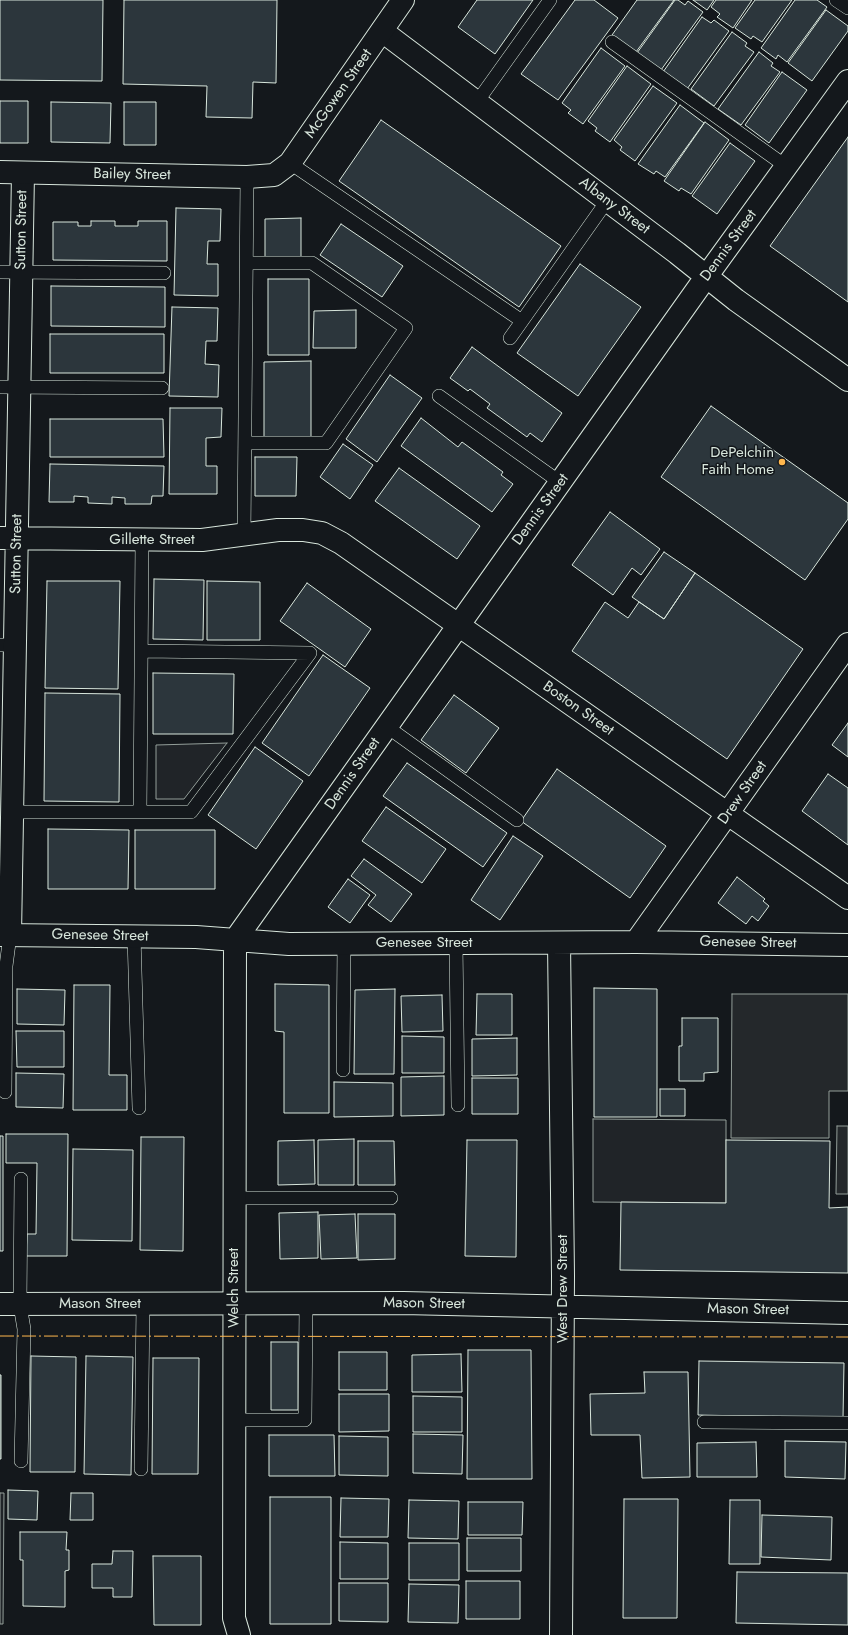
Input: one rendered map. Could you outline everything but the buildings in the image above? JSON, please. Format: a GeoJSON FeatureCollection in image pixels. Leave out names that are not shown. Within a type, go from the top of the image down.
{"type":"FeatureCollection","features":[{"type":"Feature","properties":{"kind":"street","name":"McGowen Street"},"geometry":{"type":"LineString","coordinates":[[256,177],[274,176],[290,163],[403,0]]}},
{"type":"Feature","properties":{"kind":"street","name":"Albany Street"},"geometry":{"type":"LineString","coordinates":[[382,30],[736,300],[848,380]]}},
{"type":"Feature","properties":{"kind":"street","name":"Dennis Street"},"geometry":{"type":"LineString","coordinates":[[235,940],[706,277],[848,81]]}},
{"type":"Feature","properties":{"kind":"street","name":"Bailey Street"},"geometry":{"type":"LineString","coordinates":[[0,172],[256,177]]}},
{"type":"Feature","properties":{"kind":"street","name":"Sutton Street"},"geometry":{"type":"LineString","coordinates":[[5,934],[12,812],[8,645],[11,272],[23,173]]}},
{"type":"Feature","properties":{"kind":"street","name":"Gillette Street"},"geometry":{"type":"LineString","coordinates":[[8,538],[202,540],[244,536],[278,530],[303,530]]}},
{"type":"Feature","properties":{"kind":"street","name":"Boston Street"},"geometry":{"type":"LineString","coordinates":[[303,530],[322,533],[341,544],[848,898]]}},
{"type":"Feature","properties":{"kind":"street","name":"Drew Street"},"geometry":{"type":"LineString","coordinates":[[636,942],[848,644]]}},
{"type":"Feature","properties":{"kind":"street","name":"Genesee Street"},"geometry":{"type":"LineString","coordinates":[[5,934],[196,937],[289,944],[636,942],[848,945]]}},
{"type":"Feature","properties":{"kind":"street","name":"Welch Street"},"geometry":{"type":"LineString","coordinates":[[235,940],[234,1618],[239,1635]]}},
{"type":"Feature","properties":{"kind":"street","name":"West Drew Street"},"geometry":{"type":"LineString","coordinates":[[560,943],[563,1306],[561,1635]]}},
{"type":"Feature","properties":{"kind":"street","name":"Mason Street"},"geometry":{"type":"LineString","coordinates":[[10,1305],[404,1303],[848,1313]]}},
{"type":"Feature","properties":{"kind":"lane"},"geometry":{"type":"LineString","coordinates":[[477,102],[550,0]]}},
{"type":"Feature","properties":{"kind":"lane"},"geometry":{"type":"LineString","coordinates":[[836,0],[848,8]]}},
{"type":"Feature","properties":{"kind":"lane"},"geometry":{"type":"LineString","coordinates":[[612,42],[787,167]]}},
{"type":"Feature","properties":{"kind":"lane"},"geometry":{"type":"LineString","coordinates":[[290,163],[522,321]]}},
{"type":"Feature","properties":{"kind":"lane"},"geometry":{"type":"LineString","coordinates":[[244,536],[247,263],[256,177]]}},
{"type":"Feature","properties":{"kind":"lane"},"geometry":{"type":"LineString","coordinates":[[510,338],[607,201]]}},
{"type":"Feature","properties":{"kind":"lane"},"geometry":{"type":"LineString","coordinates":[[246,443],[326,443],[406,328],[312,263],[247,263]]}},
{"type":"Feature","properties":{"kind":"lane"},"geometry":{"type":"LineString","coordinates":[[11,272],[164,273]]}},
{"type":"Feature","properties":{"kind":"lane"},"geometry":{"type":"LineString","coordinates":[[10,387],[162,388]]}},
{"type":"Feature","properties":{"kind":"lane"},"geometry":{"type":"LineString","coordinates":[[439,396],[561,483]]}},
{"type":"Feature","properties":{"kind":"lane"},"geometry":{"type":"LineString","coordinates":[[140,812],[142,540]]}},
{"type":"Feature","properties":{"kind":"lane"},"geometry":{"type":"LineString","coordinates":[[12,812],[191,812],[310,653],[142,651]]}},
{"type":"Feature","properties":{"kind":"lane"},"geometry":{"type":"LineString","coordinates":[[386,726],[517,820]]}},
{"type":"Feature","properties":{"kind":"lane"},"geometry":{"type":"LineString","coordinates":[[5,934],[5,1092]]}},
{"type":"Feature","properties":{"kind":"lane"},"geometry":{"type":"LineString","coordinates":[[134,936],[139,1108]]}},
{"type":"Feature","properties":{"kind":"lane"},"geometry":{"type":"LineString","coordinates":[[343,1070],[344,943]]}},
{"type":"Feature","properties":{"kind":"lane"},"geometry":{"type":"LineString","coordinates":[[456,943],[458,1105]]}},
{"type":"Feature","properties":{"kind":"lane"},"geometry":{"type":"LineString","coordinates":[[20,1179],[10,1305],[24,1330],[21,1461]]}},
{"type":"Feature","properties":{"kind":"lane"},"geometry":{"type":"LineString","coordinates":[[234,1198],[391,1198]]}},
{"type":"Feature","properties":{"kind":"lane"},"geometry":{"type":"LineString","coordinates":[[141,1469],[143,1304]]}},
{"type":"Feature","properties":{"kind":"lane"},"geometry":{"type":"LineString","coordinates":[[234,1420],[305,1420],[306,1304]]}},
{"type":"Feature","properties":{"kind":"lane"},"geometry":{"type":"LineString","coordinates":[[704,1422],[848,1423]]}},
{"type":"Feature","properties":{"kind":"shaded area"},"geometry":{"type":"Polygon","coordinates":[[[227,743],[184,799],[156,799],[156,745],[227,743]]]}},
{"type":"Feature","properties":{"kind":"shaded area"},"geometry":{"type":"Polygon","coordinates":[[[732,994],[848,994],[848,1091],[829,1091],[829,1138],[731,1138],[732,994]]]}},
{"type":"Feature","properties":{"kind":"shaded area"},"geometry":{"type":"Polygon","coordinates":[[[593,1119],[726,1120],[726,1203],[593,1202],[593,1119]]]}},
{"type":"Feature","properties":{"kind":"shaded area"},"geometry":{"type":"Polygon","coordinates":[[[837,1126],[848,1126],[848,1194],[836,1194],[837,1126]]]}},
{"type":"Feature","properties":{"kind":"shaded area"},"geometry":{"type":"Polygon","coordinates":[[[0,1493],[4,1493],[3,1624],[0,1624],[0,1493]]]}},
{"type":"Feature","properties":{"kind":"power"},"geometry":{"type":"LineString","coordinates":[[0,1336],[848,1337]]}},
{"type":"Feature","properties":{"kind":"place","name":"DePelchin Faith Home"},"geometry":{"type":"Point","coordinates":[782,462]}}]}
